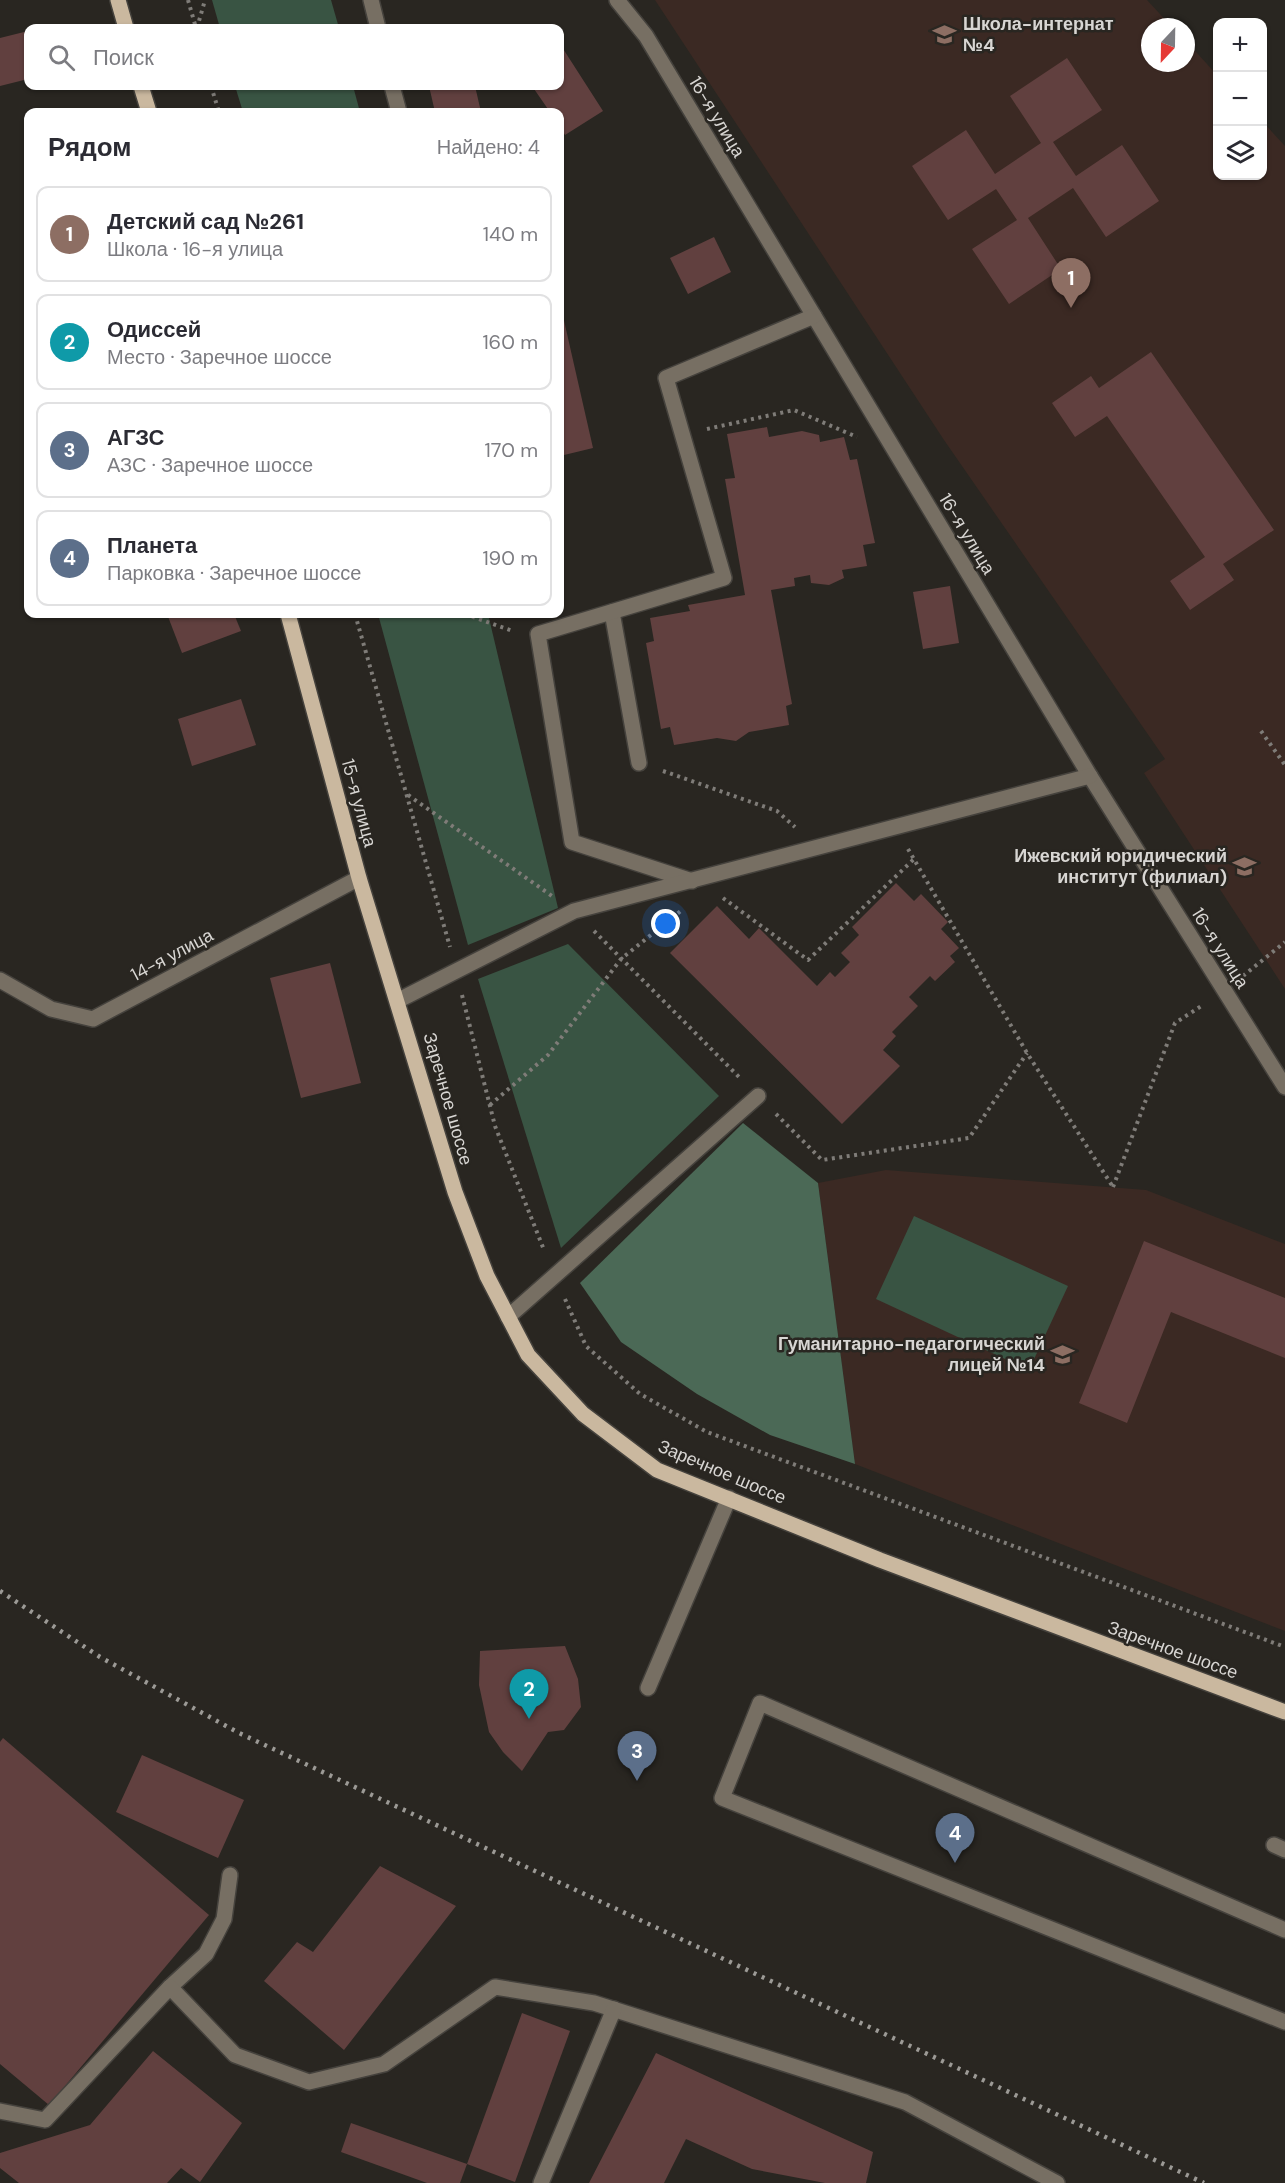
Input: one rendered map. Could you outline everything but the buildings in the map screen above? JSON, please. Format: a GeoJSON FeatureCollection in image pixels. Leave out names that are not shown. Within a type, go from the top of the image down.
{"type":"FeatureCollection","features":[{"type":"Feature","properties":{"kind":"main road"},"geometry":{"type":"LineString","coordinates":[[118,0],[125,24]]}},
{"type":"Feature","properties":{"kind":"main road"},"geometry":{"type":"LineString","coordinates":[[142,90],[148,108]]}},
{"type":"Feature","properties":{"kind":"main road","name":"15-я улица"},"geometry":{"type":"LineString","coordinates":[[289,618],[359,878],[399,1000]]}},
{"type":"Feature","properties":{"kind":"main road","name":"Заречное шоссе"},"geometry":{"type":"LineString","coordinates":[[399,1000],[455,1192],[487,1276],[528,1355],[583,1414],[657,1470],[913,1572],[1285,1712]]}},
{"type":"Feature","properties":{"kind":"street"},"geometry":{"type":"LineString","coordinates":[[371,0],[377,24]]}},
{"type":"Feature","properties":{"kind":"street","name":"16-я улица"},"geometry":{"type":"LineString","coordinates":[[617,0],[646,36],[1090,776],[1285,1087]]}},
{"type":"Feature","properties":{"kind":"street"},"geometry":{"type":"LineString","coordinates":[[393,90],[398,108]]}},
{"type":"Feature","properties":{"kind":"street"},"geometry":{"type":"LineString","coordinates":[[692,880],[572,842],[538,634],[724,578],[666,378],[814,316]]}},
{"type":"Feature","properties":{"kind":"street"},"geometry":{"type":"LineString","coordinates":[[612,612],[639,763]]}},
{"type":"Feature","properties":{"kind":"street"},"geometry":{"type":"LineString","coordinates":[[399,1000],[574,911],[1090,776]]}},
{"type":"Feature","properties":{"kind":"street","name":"14-я улица"},"geometry":{"type":"LineString","coordinates":[[0,980],[51,1009],[93,1019],[359,878]]}},
{"type":"Feature","properties":{"kind":"street"},"geometry":{"type":"LineString","coordinates":[[508,1317],[758,1096]]}},
{"type":"Feature","properties":{"kind":"street"},"geometry":{"type":"LineString","coordinates":[[648,1688],[729,1498]]}},
{"type":"Feature","properties":{"kind":"street"},"geometry":{"type":"LineString","coordinates":[[1285,1930],[760,1703],[722,1798],[1285,2022]]}},
{"type":"Feature","properties":{"kind":"street"},"geometry":{"type":"LineString","coordinates":[[0,2111],[45,2120],[170,1987],[206,1954],[224,1919],[230,1875]]}},
{"type":"Feature","properties":{"kind":"street"},"geometry":{"type":"LineString","coordinates":[[170,1987],[235,2055],[309,2082],[384,2064],[495,1988],[594,2003],[905,2102],[1057,2183]]}},
{"type":"Feature","properties":{"kind":"street"},"geometry":{"type":"LineString","coordinates":[[541,2183],[614,2009]]}},
{"type":"Feature","properties":{"kind":"path"},"geometry":{"type":"LineString","coordinates":[[188,0],[196,24]]}},
{"type":"Feature","properties":{"kind":"path"},"geometry":{"type":"LineString","coordinates":[[198,24],[205,0]]}},
{"type":"Feature","properties":{"kind":"path"},"geometry":{"type":"LineString","coordinates":[[212,90],[218,108]]}},
{"type":"Feature","properties":{"kind":"path"},"geometry":{"type":"LineString","coordinates":[[682,434],[794,410],[896,454]]}},
{"type":"Feature","properties":{"kind":"path"},"geometry":{"type":"LineString","coordinates":[[356,618],[408,794],[495,1126],[554,1275],[586,1346],[640,1394],[707,1432],[1285,1647]]}},
{"type":"Feature","properties":{"kind":"path"},"geometry":{"type":"LineString","coordinates":[[477,618],[512,630],[540,645]]}},
{"type":"Feature","properties":{"kind":"path"},"geometry":{"type":"LineString","coordinates":[[1261,731],[1285,765]]}},
{"type":"Feature","properties":{"kind":"path"},"geometry":{"type":"LineString","coordinates":[[639,763],[777,811],[818,847]]}},
{"type":"Feature","properties":{"kind":"path"},"geometry":{"type":"LineString","coordinates":[[408,794],[574,911],[822,1160],[969,1138],[1027,1053]]}},
{"type":"Feature","properties":{"kind":"path"},"geometry":{"type":"LineString","coordinates":[[896,827],[1027,1053],[1113,1187],[1175,1023],[1225,992],[1285,942]]}},
{"type":"Feature","properties":{"kind":"path"},"geometry":{"type":"LineString","coordinates":[[718,895],[808,960],[914,859]]}},
{"type":"Feature","properties":{"kind":"path"},"geometry":{"type":"LineString","coordinates":[[490,1105],[548,1055],[621,959],[691,902]]}},
{"type":"Feature","properties":{"kind":"shaded area"},"geometry":{"type":"Polygon","coordinates":[[[655,0],[1147,0],[1164,18],[1141,18],[1141,72],[1195,72],[1195,51],[1213,71],[1213,180],[1267,180],[1267,126],[1285,146],[1285,989],[1144,773],[1165,759],[944,440],[655,0]]]}},
{"type":"Feature","properties":{"kind":"shaded area","name":"Гуманитарно-педагогический лицей №14"},"geometry":{"type":"Polygon","coordinates":[[[886,1170],[1146,1190],[1285,1244],[1285,1631],[855,1464],[818,1183],[886,1170]]]}},
{"type":"Feature","properties":{"kind":"green space"},"geometry":{"type":"Polygon","coordinates":[[[212,0],[331,0],[338,24],[219,24],[212,0]]]}},
{"type":"Feature","properties":{"kind":"green space"},"geometry":{"type":"Polygon","coordinates":[[[236,90],[354,90],[359,108],[242,108],[236,90]]]}},
{"type":"Feature","properties":{"kind":"green space"},"geometry":{"type":"Polygon","coordinates":[[[379,618],[489,618],[558,908],[468,945],[379,618]]]}},
{"type":"Feature","properties":{"kind":"green space"},"geometry":{"type":"Polygon","coordinates":[[[568,944],[719,1096],[561,1248],[478,979],[568,944]]]}},
{"type":"Feature","properties":{"kind":"green space"},"geometry":{"type":"Polygon","coordinates":[[[743,1123],[818,1183],[855,1464],[770,1435],[697,1394],[621,1342],[580,1283],[743,1123]]]}},
{"type":"Feature","properties":{"kind":"green space"},"geometry":{"type":"Polygon","coordinates":[[[914,1216],[1068,1286],[1029,1370],[876,1299],[914,1216]]]}},
{"type":"Feature","properties":{"kind":"railway"},"geometry":{"type":"LineString","coordinates":[[0,1591],[100,1657],[239,1733],[1204,2183]]}},
{"type":"Feature","properties":{"kind":"place","name":"Школа-интернат №4"},"geometry":{"type":"Point","coordinates":[945,34]}},
{"type":"Feature","properties":{"kind":"place","name":"Детский сад №261"},"geometry":{"type":"Point","coordinates":[1071,308]}},
{"type":"Feature","properties":{"kind":"place","name":"Ижевский юридический институт (филиал)"},"geometry":{"type":"Point","coordinates":[1245,866]}},
{"type":"Feature","properties":{"kind":"place","name":"Гуманитарно-педагогический лицей №14"},"geometry":{"type":"Point","coordinates":[1063,1354]}},
{"type":"Feature","properties":{"kind":"place","name":"Одиссей"},"geometry":{"type":"Point","coordinates":[529,1719]}},
{"type":"Feature","properties":{"kind":"place","name":"АГЗС"},"geometry":{"type":"Point","coordinates":[637,1781]}},
{"type":"Feature","properties":{"kind":"place","name":"Планета"},"geometry":{"type":"Point","coordinates":[955,1863]}}]}
